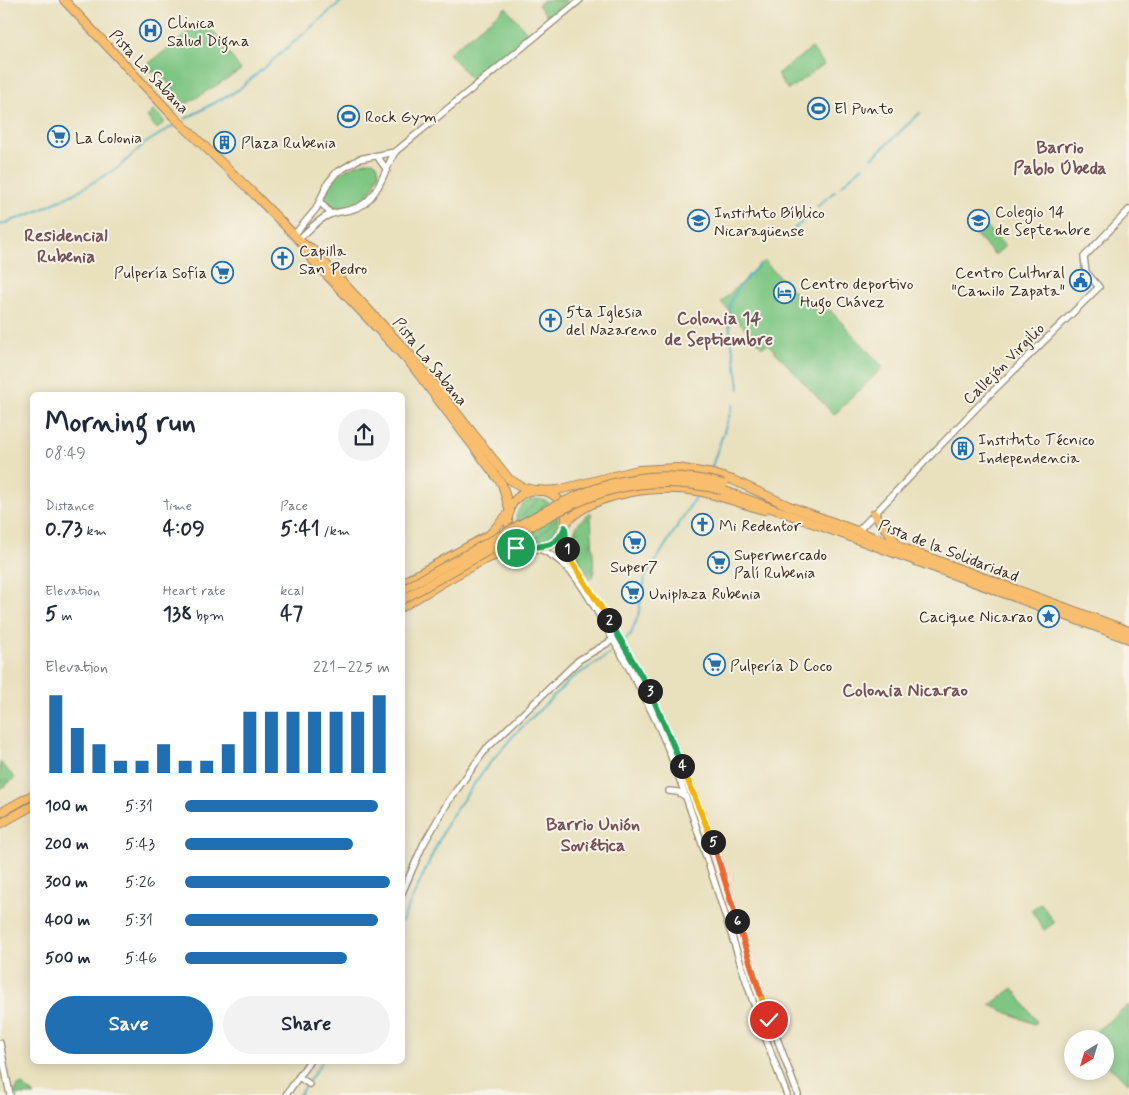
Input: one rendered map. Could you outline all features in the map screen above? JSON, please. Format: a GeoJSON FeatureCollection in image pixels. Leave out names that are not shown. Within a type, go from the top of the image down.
{"type":"FeatureCollection","features":[{"type":"Feature","properties":{"kind":"main road","name":"Pista La Sabana"},"geometry":{"type":"LineString","coordinates":[[64,0],[174,118],[299,240],[311,248],[415,360],[509,479],[522,487],[539,491]]}},
{"type":"Feature","properties":{"kind":"main road","name":"Pista La Sabana"},"geometry":{"type":"LineString","coordinates":[[299,240],[306,253],[411,364],[502,484],[508,498],[510,512]]}},
{"type":"Feature","properties":{"kind":"main road","name":"Pista de la Solidaridad"},"geometry":{"type":"LineString","coordinates":[[539,491],[558,490],[622,472],[665,468],[713,474],[733,480],[760,494],[1129,632]]}},
{"type":"Feature","properties":{"kind":"main road"},"geometry":{"type":"LineString","coordinates":[[405,588],[555,505],[589,489],[624,480],[658,476],[686,477],[723,487]]}},
{"type":"Feature","properties":{"kind":"main road"},"geometry":{"type":"LineString","coordinates":[[405,598],[546,517],[593,495],[619,488],[656,482],[723,487]]}},
{"type":"Feature","properties":{"kind":"main road","name":"Pista de la Solidaridad"},"geometry":{"type":"LineString","coordinates":[[723,487],[760,494]]}},
{"type":"Feature","properties":{"kind":"main road","name":"Pista de la Solidaridad"},"geometry":{"type":"LineString","coordinates":[[723,487],[783,512],[1129,639]]}},
{"type":"Feature","properties":{"kind":"main road","name":"Pista de la Solidaridad"},"geometry":{"type":"LineString","coordinates":[[566,525],[581,510],[600,500],[666,489],[706,493],[763,509],[783,512]]}},
{"type":"Feature","properties":{"kind":"main road"},"geometry":{"type":"LineString","coordinates":[[405,581],[489,535],[510,512],[522,495],[539,491],[550,494],[559,500],[565,512],[566,525],[555,542],[536,548],[516,548],[492,557],[405,605]]}},
{"type":"Feature","properties":{"kind":"main road"},"geometry":{"type":"LineString","coordinates":[[510,512],[509,525],[514,535],[524,545],[536,548]]}},
{"type":"Feature","properties":{"kind":"main road"},"geometry":{"type":"LineString","coordinates":[[874,514],[900,547]]}},
{"type":"Feature","properties":{"kind":"main road"},"geometry":{"type":"LineString","coordinates":[[0,813],[30,796]]}},
{"type":"Feature","properties":{"kind":"main road"},"geometry":{"type":"LineString","coordinates":[[0,824],[30,807]]}},
{"type":"Feature","properties":{"kind":"street"},"geometry":{"type":"LineString","coordinates":[[299,240],[319,221],[331,214],[344,213],[365,203],[378,187],[395,152],[580,0]]}},
{"type":"Feature","properties":{"kind":"street"},"geometry":{"type":"LineString","coordinates":[[299,240],[328,183],[344,166],[359,159],[395,152]]}},
{"type":"Feature","properties":{"kind":"street"},"geometry":{"type":"LineString","coordinates":[[376,156],[387,170]]}},
{"type":"Feature","properties":{"kind":"street"},"geometry":{"type":"LineString","coordinates":[[320,202],[331,214]]}},
{"type":"Feature","properties":{"kind":"street","name":"Callejón Virgilio"},"geometry":{"type":"LineString","coordinates":[[858,531],[986,398],[1099,287],[1086,272],[1084,258],[1129,210]]}},
{"type":"Feature","properties":{"kind":"street"},"geometry":{"type":"LineString","coordinates":[[566,525],[566,546],[570,557],[652,696],[704,818],[760,992],[798,1095]]}},
{"type":"Feature","properties":{"kind":"street"},"geometry":{"type":"LineString","coordinates":[[536,548],[556,557],[570,571],[613,640],[645,697],[686,797],[763,1036],[787,1095]]}},
{"type":"Feature","properties":{"kind":"street"},"geometry":{"type":"LineString","coordinates":[[405,886],[423,845],[448,802],[486,749],[579,660],[613,640]]}},
{"type":"Feature","properties":{"kind":"street"},"geometry":{"type":"LineString","coordinates":[[669,791],[678,792],[686,797]]}},
{"type":"Feature","properties":{"kind":"street"},"geometry":{"type":"LineString","coordinates":[[0,1043],[10,1095]]}},
{"type":"Feature","properties":{"kind":"street"},"geometry":{"type":"LineString","coordinates":[[286,1095],[309,1064]]}},
{"type":"Feature","properties":{"kind":"street"},"geometry":{"type":"LineString","coordinates":[[299,1077],[307,1083]]}},
{"type":"Feature","properties":{"kind":"green space"},"geometry":{"type":"Polygon","coordinates":[[[544,0],[567,1],[548,17],[538,5],[544,0]]]}},
{"type":"Feature","properties":{"kind":"green space"},"geometry":{"type":"Polygon","coordinates":[[[506,7],[529,35],[473,82],[449,53],[506,7]]]}},
{"type":"Feature","properties":{"kind":"green space"},"geometry":{"type":"Polygon","coordinates":[[[205,20],[241,70],[178,109],[172,101],[173,89],[161,76],[146,70],[144,67],[205,20]]]}},
{"type":"Feature","properties":{"kind":"green space"},"geometry":{"type":"Polygon","coordinates":[[[812,48],[824,64],[788,90],[777,74],[812,48]]]}},
{"type":"Feature","properties":{"kind":"green space"},"geometry":{"type":"Polygon","coordinates":[[[154,110],[165,122],[157,129],[147,117],[154,110]]]}},
{"type":"Feature","properties":{"kind":"green space"},"geometry":{"type":"Polygon","coordinates":[[[373,161],[377,164],[379,172],[367,195],[347,208],[329,208],[326,205],[328,188],[340,174],[356,165],[373,161]]]}},
{"type":"Feature","properties":{"kind":"green space"},"geometry":{"type":"Polygon","coordinates":[[[982,222],[1005,246],[995,255],[972,231],[982,222]]]}},
{"type":"Feature","properties":{"kind":"green space"},"geometry":{"type":"Polygon","coordinates":[[[764,261],[806,304],[821,313],[830,310],[883,367],[834,415],[768,344],[762,347],[721,302],[764,261]]]}},
{"type":"Feature","properties":{"kind":"green space"},"geometry":{"type":"Polygon","coordinates":[[[537,499],[552,505],[558,520],[552,535],[537,541],[522,535],[516,520],[522,505],[537,499]]]}},
{"type":"Feature","properties":{"kind":"green space"},"geometry":{"type":"Polygon","coordinates":[[[591,513],[594,575],[590,579],[576,553],[574,536],[576,528],[591,513]]]}},
{"type":"Feature","properties":{"kind":"green space"},"geometry":{"type":"Polygon","coordinates":[[[0,762],[15,778],[0,789],[0,762]]]}},
{"type":"Feature","properties":{"kind":"green space"},"geometry":{"type":"Polygon","coordinates":[[[1041,903],[1054,923],[1044,930],[1031,910],[1041,903]]]}},
{"type":"Feature","properties":{"kind":"green space"},"geometry":{"type":"Polygon","coordinates":[[[1013,988],[1037,1022],[1034,1024],[990,1005],[1013,988]]]}},
{"type":"Feature","properties":{"kind":"green space"},"geometry":{"type":"Polygon","coordinates":[[[1129,1005],[1129,1083],[1114,1071],[1114,1030],[1098,1030],[1129,1005]]]}},
{"type":"Feature","properties":{"kind":"green space"},"geometry":{"type":"Polygon","coordinates":[[[22,1085],[35,1095],[13,1095],[18,1086],[22,1085]]]}},
{"type":"Feature","properties":{"kind":"waterway"},"geometry":{"type":"LineString","coordinates":[[185,119],[238,90],[343,0]]}},
{"type":"Feature","properties":{"kind":"waterway"},"geometry":{"type":"LineString","coordinates":[[872,158],[920,113]]}},
{"type":"Feature","properties":{"kind":"waterway"},"geometry":{"type":"LineString","coordinates":[[0,225],[38,211],[73,194],[119,167],[144,144],[173,126]]}},
{"type":"Feature","properties":{"kind":"waterway"},"geometry":{"type":"LineString","coordinates":[[841,186],[863,166]]}},
{"type":"Feature","properties":{"kind":"waterway"},"geometry":{"type":"LineString","coordinates":[[817,207],[835,191]]}},
{"type":"Feature","properties":{"kind":"waterway"},"geometry":{"type":"LineString","coordinates":[[788,235],[808,216]]}},
{"type":"Feature","properties":{"kind":"waterway"},"geometry":{"type":"LineString","coordinates":[[739,389],[731,342],[730,306],[739,288],[760,264]]}},
{"type":"Feature","properties":{"kind":"waterway"},"geometry":{"type":"LineString","coordinates":[[711,469],[733,405]]}},
{"type":"Feature","properties":{"kind":"waterway"},"geometry":{"type":"LineString","coordinates":[[626,639],[631,634],[638,616],[645,578],[698,493]]}},
{"type":"Feature","properties":{"kind":"waterway"},"geometry":{"type":"LineString","coordinates":[[405,914],[448,821],[484,770],[514,735],[571,679],[610,654]]}},
{"type":"Feature","properties":{"kind":"waterway"},"geometry":{"type":"LineString","coordinates":[[309,1081],[321,1064]]}},
{"type":"Feature","properties":{"kind":"waterway"},"geometry":{"type":"LineString","coordinates":[[299,1095],[306,1085]]}},
{"type":"Feature","properties":{"kind":"place","name":"Clinica Salud Digna"},"geometry":{"type":"Point","coordinates":[151,31]}},
{"type":"Feature","properties":{"kind":"place","name":"El Punto"},"geometry":{"type":"Point","coordinates":[818,108]}},
{"type":"Feature","properties":{"kind":"place","name":"Rock Gym"},"geometry":{"type":"Point","coordinates":[349,116]}},
{"type":"Feature","properties":{"kind":"place","name":"La Colonia"},"geometry":{"type":"Point","coordinates":[59,137]}},
{"type":"Feature","properties":{"kind":"place","name":"Plaza Rubenia"},"geometry":{"type":"Point","coordinates":[225,142]}},
{"type":"Feature","properties":{"kind":"place","name":"Colegio 14 de Septembre"},"geometry":{"type":"Point","coordinates":[979,220]}},
{"type":"Feature","properties":{"kind":"place","name":"Instituto Bíblico Nicaragüense"},"geometry":{"type":"Point","coordinates":[698,221]}},
{"type":"Feature","properties":{"kind":"place","name":"Capilla San Pedro"},"geometry":{"type":"Point","coordinates":[283,259]}},
{"type":"Feature","properties":{"kind":"place","name":"Pulpería Sofía"},"geometry":{"type":"Point","coordinates":[223,272]}},
{"type":"Feature","properties":{"kind":"place","name":"Centro Cultural \"Camilo Zapata\""},"geometry":{"type":"Point","coordinates":[1081,281]}},
{"type":"Feature","properties":{"kind":"place","name":"Centro deportivo Hugo Chávez"},"geometry":{"type":"Point","coordinates":[784,292]}},
{"type":"Feature","properties":{"kind":"place","name":"5ta Iglesia del Nazareno"},"geometry":{"type":"Point","coordinates":[550,320]}},
{"type":"Feature","properties":{"kind":"place","name":"Instituto Técnico Independencia"},"geometry":{"type":"Point","coordinates":[962,448]}},
{"type":"Feature","properties":{"kind":"place","name":"Mi Redentor"},"geometry":{"type":"Point","coordinates":[703,525]}},
{"type":"Feature","properties":{"kind":"place","name":"Super7"},"geometry":{"type":"Point","coordinates":[634,542]}},
{"type":"Feature","properties":{"kind":"place","name":"Supermercado Palí Rubenia"},"geometry":{"type":"Point","coordinates":[718,563]}},
{"type":"Feature","properties":{"kind":"place","name":"Uniplaza Rubenia"},"geometry":{"type":"Point","coordinates":[633,593]}},
{"type":"Feature","properties":{"kind":"place","name":"Cacique Nicarao"},"geometry":{"type":"Point","coordinates":[1049,616]}},
{"type":"Feature","properties":{"kind":"place","name":"Pulpería D Coco"},"geometry":{"type":"Point","coordinates":[714,665]}},
{"type":"Feature","properties":{"kind":"district","name":"Barrio Pablo Úbeda"},"geometry":{"type":"Point","coordinates":[1060,157]}},
{"type":"Feature","properties":{"kind":"district","name":"Residencial Rubenia"},"geometry":{"type":"Point","coordinates":[66,245]}},
{"type":"Feature","properties":{"kind":"district","name":"Colonia 14 de Septiembre"},"geometry":{"type":"Point","coordinates":[719,328]}},
{"type":"Feature","properties":{"kind":"district","name":"Colonia Nicarao"},"geometry":{"type":"Point","coordinates":[905,690]}},
{"type":"Feature","properties":{"kind":"district","name":"Barrio Unión Soviética"},"geometry":{"type":"Point","coordinates":[593,834]}},
{"type":"Feature","properties":{"kind":"route"},"geometry":{"type":"LineString","coordinates":[[516,548],[549,546],[560,537],[565,527],[566,546],[572,562],[611,623],[652,696],[704,818],[714,843],[769,1020]]}}]}
